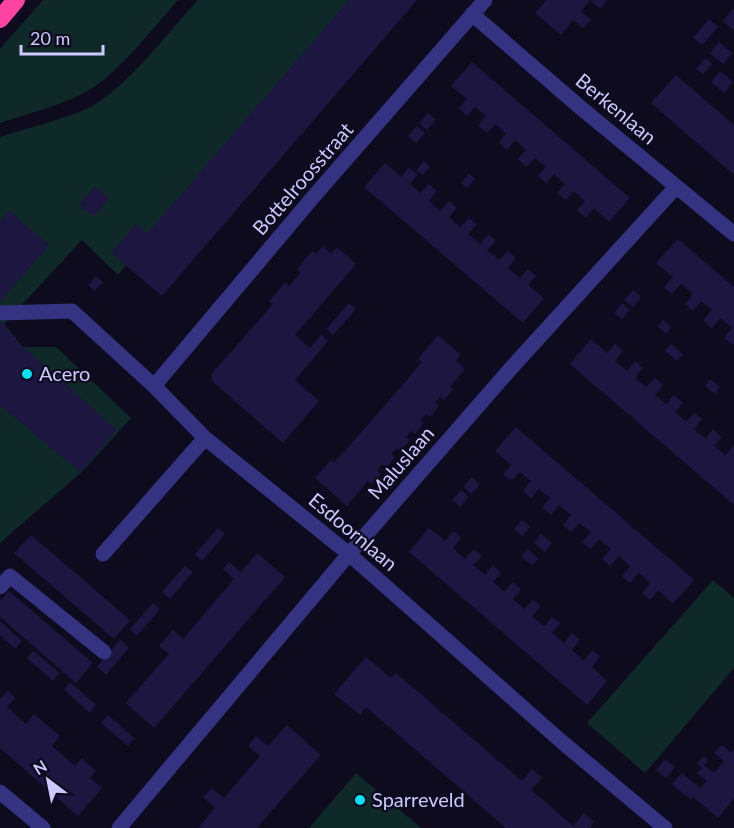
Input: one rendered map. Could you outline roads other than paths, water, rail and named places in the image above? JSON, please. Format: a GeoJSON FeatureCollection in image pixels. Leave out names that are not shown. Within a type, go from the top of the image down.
{"type":"FeatureCollection","features":[{"type":"Feature","properties":{"kind":"highway"},"geometry":{"type":"LineString","coordinates":[[0,19],[16,0]]}},
{"type":"Feature","properties":{"kind":"street","name":"Bottelroosstraat"},"geometry":{"type":"LineString","coordinates":[[154,386],[485,0]]}},
{"type":"Feature","properties":{"kind":"street","name":"Berkenlaan"},"geometry":{"type":"LineString","coordinates":[[472,14],[581,108],[734,234]]}},
{"type":"Feature","properties":{"kind":"street","name":"Maluslaan"},"geometry":{"type":"LineString","coordinates":[[119,828],[349,554],[513,366],[676,186]]}},
{"type":"Feature","properties":{"kind":"street","name":"Esdoornlaan"},"geometry":{"type":"LineString","coordinates":[[0,313],[72,311],[154,386],[205,438],[349,554],[562,742],[665,828]]}},
{"type":"Feature","properties":{"kind":"street"},"geometry":{"type":"LineString","coordinates":[[103,554],[205,438]]}},
{"type":"Feature","properties":{"kind":"street"},"geometry":{"type":"LineString","coordinates":[[0,587],[10,576],[104,652]]}},
{"type":"Feature","properties":{"kind":"street"},"geometry":{"type":"LineString","coordinates":[[0,792],[43,828]]}},
{"type":"Feature","properties":{"kind":"place","name":"Acero"},"geometry":{"type":"Point","coordinates":[27,374]}},
{"type":"Feature","properties":{"kind":"place","name":"Sparreveld"},"geometry":{"type":"Point","coordinates":[360,800]}}]}
